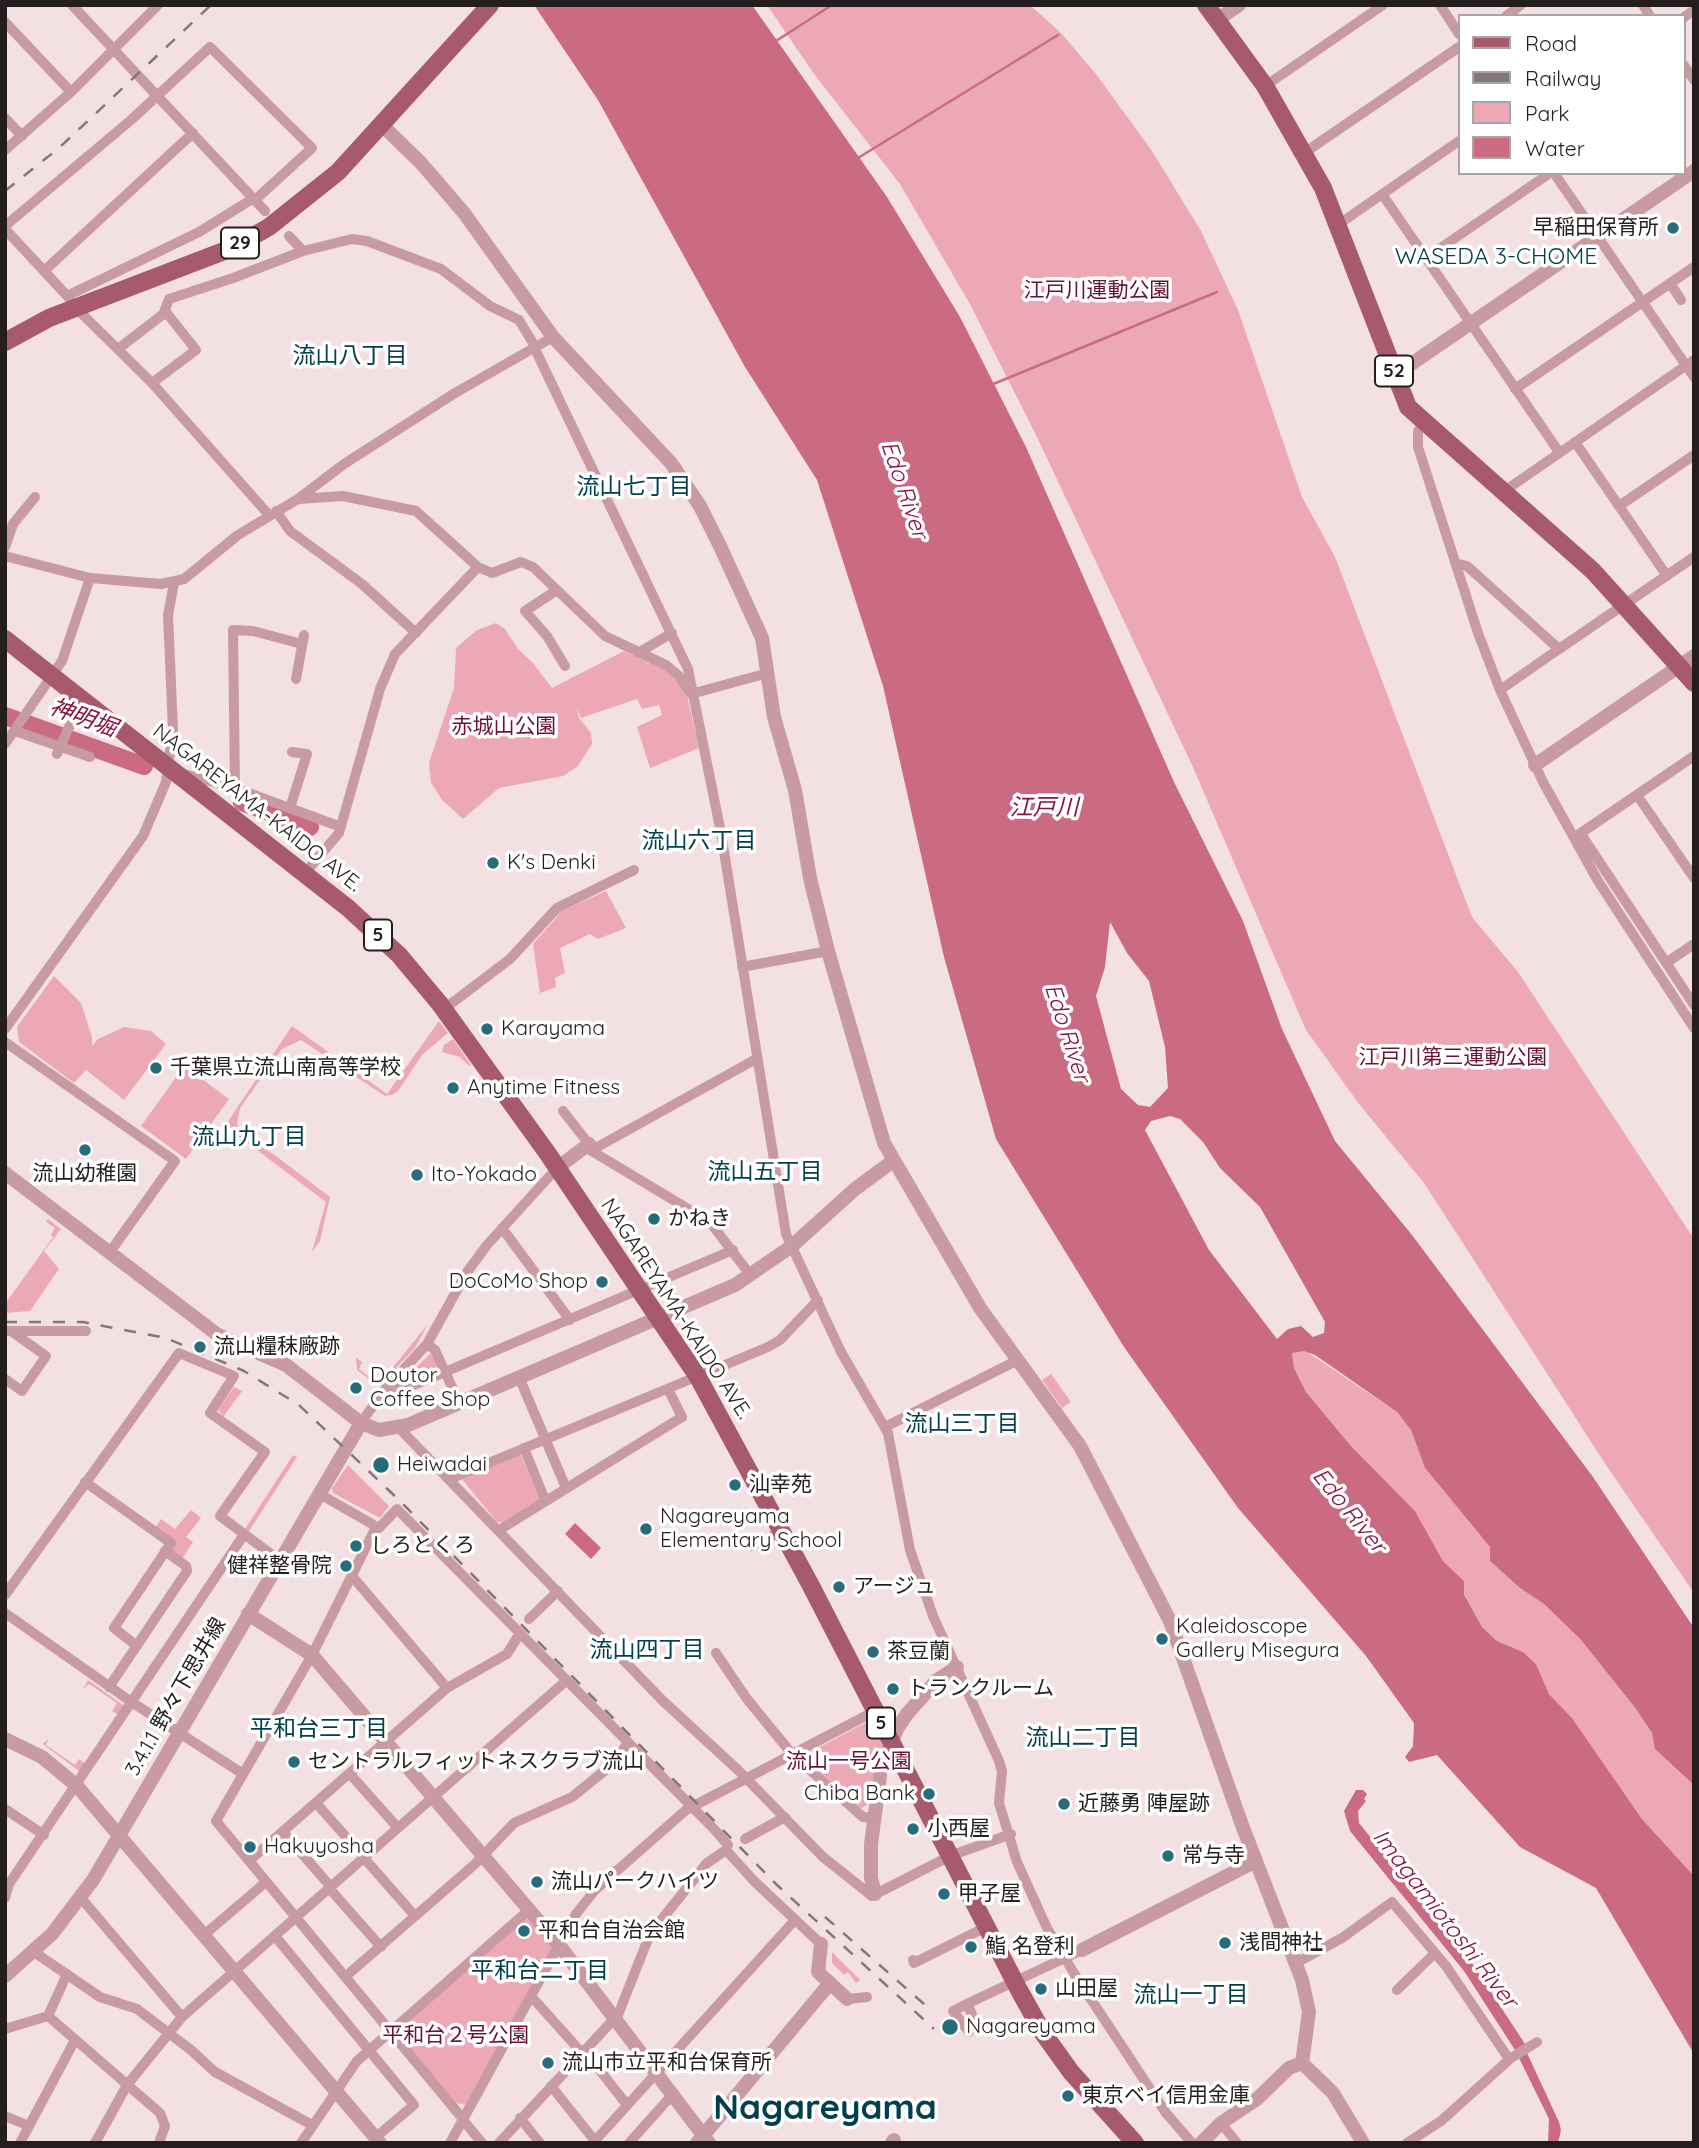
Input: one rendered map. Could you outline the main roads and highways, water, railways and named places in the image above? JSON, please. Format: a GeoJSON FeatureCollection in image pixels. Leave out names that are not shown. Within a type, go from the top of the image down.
{"type":"FeatureCollection","features":[{"type":"Feature","properties":{"kind":"main road","name":"29"},"geometry":{"type":"LineString","coordinates":[[5,342],[73,303],[232,248],[269,227],[321,188],[385,122],[490,5]]}},
{"type":"Feature","properties":{"kind":"main road","name":"52"},"geometry":{"type":"LineString","coordinates":[[1206,5],[1265,86],[1304,153],[1339,224],[1405,402],[1424,423],[1593,571],[1686,662],[1694,683]]}},
{"type":"Feature","properties":{"kind":"main road","name":"NAGAREYAMA-KAIDO AVE."},"geometry":{"type":"LineString","coordinates":[[5,639],[305,873],[382,939],[444,1009],[557,1168],[698,1377],[782,1531],[1014,1982],[1057,2053],[1135,2143]]}},
{"type":"Feature","properties":{"kind":"water","name":"江戸川"},"geometry":{"type":"Polygon","coordinates":[[[534,5],[752,5],[887,197],[960,317],[1026,447],[1174,782],[1243,921],[1282,1029],[1335,1141],[1412,1235],[1593,1477],[1694,1628],[1694,1785],[1655,1749],[1652,1733],[1636,1709],[1581,1640],[1544,1604],[1520,1588],[1490,1561],[1490,1547],[1425,1468],[1411,1430],[1397,1412],[1315,1355],[1304,1351],[1292,1353],[1294,1368],[1306,1392],[1351,1446],[1415,1511],[1443,1561],[1464,1581],[1464,1594],[1482,1627],[1497,1641],[1523,1652],[1536,1664],[1549,1694],[1572,1718],[1642,1819],[1694,1876],[1694,2054],[1596,1888],[1520,1847],[1437,1755],[1409,1762],[1405,1757],[1413,1746],[1414,1723],[1366,1656],[1238,1508],[1124,1347],[996,1139],[944,957],[883,686],[817,480],[745,367],[598,100],[534,5]],[[1110,922],[1105,967],[1096,996],[1121,1089],[1138,1105],[1150,1107],[1168,1088],[1165,1047],[1149,981],[1127,953],[1110,922]],[[1170,1116],[1151,1121],[1145,1130],[1209,1250],[1277,1339],[1288,1329],[1301,1326],[1313,1337],[1324,1333],[1325,1322],[1260,1207],[1220,1168],[1203,1142],[1180,1119],[1170,1116]]]}},
{"type":"Feature","properties":{"kind":"water"},"geometry":{"type":"Polygon","coordinates":[[[575,1523],[601,1548],[591,1559],[565,1534],[575,1523]]]}},
{"type":"Feature","properties":{"kind":"water"},"geometry":{"type":"Polygon","coordinates":[[[1356,1790],[1363,1790],[1367,1794],[1364,1799],[1366,1801],[1358,1811],[1359,1823],[1472,1963],[1525,2044],[1515,2050],[1464,1971],[1350,1831],[1344,1811],[1356,1790]]]}},
{"type":"Feature","properties":{"kind":"water"},"geometry":{"type":"Polygon","coordinates":[[[1527,2053],[1559,2122],[1561,2130],[1558,2143],[1548,2143],[1549,2119],[1519,2058],[1527,2053]]]}},
{"type":"Feature","properties":{"kind":"waterway"},"geometry":{"type":"LineString","coordinates":[[776,41],[832,5]]}},
{"type":"Feature","properties":{"kind":"waterway"},"geometry":{"type":"LineString","coordinates":[[858,158],[1058,35]]}},
{"type":"Feature","properties":{"kind":"waterway"},"geometry":{"type":"LineString","coordinates":[[991,385],[1217,292]]}},
{"type":"Feature","properties":{"kind":"waterway","name":"神明堀"},"geometry":{"type":"LineString","coordinates":[[5,716],[144,766]]}},
{"type":"Feature","properties":{"kind":"waterway","name":"神明堀"},"geometry":{"type":"LineString","coordinates":[[242,802],[310,827]]}},
{"type":"Feature","properties":{"kind":"railway"},"geometry":{"type":"LineString","coordinates":[[5,191],[59,148],[211,5]]}},
{"type":"Feature","properties":{"kind":"railway"},"geometry":{"type":"LineString","coordinates":[[5,1322],[83,1322],[166,1338],[244,1371],[299,1405],[399,1500],[777,1885],[934,2029]]}},
{"type":"Feature","properties":{"kind":"railway"},"geometry":{"type":"LineString","coordinates":[[825,1917],[933,2012]]}},
{"type":"Feature","properties":{"kind":"place","name":"早稲田保育所"},"geometry":{"type":"Point","coordinates":[1673,228]}},
{"type":"Feature","properties":{"kind":"place","name":"K's Denki"},"geometry":{"type":"Point","coordinates":[493,863]}},
{"type":"Feature","properties":{"kind":"place","name":"Karayama"},"geometry":{"type":"Point","coordinates":[487,1029]}},
{"type":"Feature","properties":{"kind":"place","name":"千葉県立流山南高等学校"},"geometry":{"type":"Point","coordinates":[156,1068]}},
{"type":"Feature","properties":{"kind":"place","name":"Anytime Fitness"},"geometry":{"type":"Point","coordinates":[453,1088]}},
{"type":"Feature","properties":{"kind":"place","name":"流山幼稚園"},"geometry":{"type":"Point","coordinates":[85,1150]}},
{"type":"Feature","properties":{"kind":"place","name":"Ito-Yokado"},"geometry":{"type":"Point","coordinates":[417,1175]}},
{"type":"Feature","properties":{"kind":"place","name":"かねき"},"geometry":{"type":"Point","coordinates":[654,1219]}},
{"type":"Feature","properties":{"kind":"place","name":"DoCoMo Shop"},"geometry":{"type":"Point","coordinates":[602,1282]}},
{"type":"Feature","properties":{"kind":"place","name":"流山糧秣廠跡"},"geometry":{"type":"Point","coordinates":[200,1347]}},
{"type":"Feature","properties":{"kind":"place","name":"Doutor Coffee Shop"},"geometry":{"type":"Point","coordinates":[356,1388]}},
{"type":"Feature","properties":{"kind":"place","name":"Heiwadai"},"geometry":{"type":"Point","coordinates":[381,1465]}},
{"type":"Feature","properties":{"kind":"place","name":"汕幸苑"},"geometry":{"type":"Point","coordinates":[735,1485]}},
{"type":"Feature","properties":{"kind":"place","name":"Nagareyama Elementary School"},"geometry":{"type":"Point","coordinates":[646,1529]}},
{"type":"Feature","properties":{"kind":"place","name":"しろとくろ"},"geometry":{"type":"Point","coordinates":[356,1546]}},
{"type":"Feature","properties":{"kind":"place","name":"健祥整骨院"},"geometry":{"type":"Point","coordinates":[346,1566]}},
{"type":"Feature","properties":{"kind":"place","name":"アージュ"},"geometry":{"type":"Point","coordinates":[839,1587]}},
{"type":"Feature","properties":{"kind":"place","name":"Kaleidoscope Gallery Misegura"},"geometry":{"type":"Point","coordinates":[1162,1639]}},
{"type":"Feature","properties":{"kind":"place","name":"茶豆蘭"},"geometry":{"type":"Point","coordinates":[873,1652]}},
{"type":"Feature","properties":{"kind":"place","name":"トランクルーム"},"geometry":{"type":"Point","coordinates":[893,1689]}},
{"type":"Feature","properties":{"kind":"place","name":"セントラルフィットネスクラブ流山"},"geometry":{"type":"Point","coordinates":[294,1762]}},
{"type":"Feature","properties":{"kind":"place","name":"Chiba Bank"},"geometry":{"type":"Point","coordinates":[929,1794]}},
{"type":"Feature","properties":{"kind":"place","name":"近藤勇 陣屋跡"},"geometry":{"type":"Point","coordinates":[1064,1804]}},
{"type":"Feature","properties":{"kind":"place","name":"小西屋"},"geometry":{"type":"Point","coordinates":[913,1829]}},
{"type":"Feature","properties":{"kind":"place","name":"Hakuyosha"},"geometry":{"type":"Point","coordinates":[250,1847]}},
{"type":"Feature","properties":{"kind":"place","name":"常与寺"},"geometry":{"type":"Point","coordinates":[1168,1856]}},
{"type":"Feature","properties":{"kind":"place","name":"流山パークハイツ"},"geometry":{"type":"Point","coordinates":[537,1882]}},
{"type":"Feature","properties":{"kind":"place","name":"甲子屋"},"geometry":{"type":"Point","coordinates":[944,1894]}},
{"type":"Feature","properties":{"kind":"place","name":"平和台自治会館"},"geometry":{"type":"Point","coordinates":[524,1931]}},
{"type":"Feature","properties":{"kind":"place","name":"浅間神社"},"geometry":{"type":"Point","coordinates":[1225,1943]}},
{"type":"Feature","properties":{"kind":"place","name":"鮨 名登利"},"geometry":{"type":"Point","coordinates":[971,1947]}},
{"type":"Feature","properties":{"kind":"place","name":"山田屋"},"geometry":{"type":"Point","coordinates":[1041,1989]}},
{"type":"Feature","properties":{"kind":"place","name":"Nagareyama"},"geometry":{"type":"Point","coordinates":[950,2027]}},
{"type":"Feature","properties":{"kind":"place","name":"流山市立平和台保育所"},"geometry":{"type":"Point","coordinates":[548,2063]}},
{"type":"Feature","properties":{"kind":"place","name":"東京ベイ信用金庫"},"geometry":{"type":"Point","coordinates":[1068,2096]}},
{"type":"Feature","properties":{"kind":"district","name":"WASEDA 3-CHOME"},"geometry":{"type":"Point","coordinates":[1496,257]}},
{"type":"Feature","properties":{"kind":"district","name":"流山八丁目"},"geometry":{"type":"Point","coordinates":[350,356]}},
{"type":"Feature","properties":{"kind":"district","name":"流山七丁目"},"geometry":{"type":"Point","coordinates":[634,487]}},
{"type":"Feature","properties":{"kind":"district","name":"流山六丁目"},"geometry":{"type":"Point","coordinates":[699,841]}},
{"type":"Feature","properties":{"kind":"district","name":"流山九丁目"},"geometry":{"type":"Point","coordinates":[249,1137]}},
{"type":"Feature","properties":{"kind":"district","name":"流山五丁目"},"geometry":{"type":"Point","coordinates":[765,1172]}},
{"type":"Feature","properties":{"kind":"district","name":"流山三丁目"},"geometry":{"type":"Point","coordinates":[962,1424]}},
{"type":"Feature","properties":{"kind":"district","name":"流山四丁目"},"geometry":{"type":"Point","coordinates":[647,1650]}},
{"type":"Feature","properties":{"kind":"district","name":"平和台三丁目"},"geometry":{"type":"Point","coordinates":[319,1729]}},
{"type":"Feature","properties":{"kind":"district","name":"流山二丁目"},"geometry":{"type":"Point","coordinates":[1083,1738]}},
{"type":"Feature","properties":{"kind":"district","name":"平和台二丁目"},"geometry":{"type":"Point","coordinates":[540,1971]}},
{"type":"Feature","properties":{"kind":"district","name":"流山一丁目"},"geometry":{"type":"Point","coordinates":[1191,1995]}},
{"type":"Feature","properties":{"kind":"district","name":"Nagareyama"},"geometry":{"type":"Point","coordinates":[825,2108]}},
{"type":"Feature","properties":{"kind":"park label","name":"江戸川運動公園"},"geometry":{"type":"Point","coordinates":[1097,291]}},
{"type":"Feature","properties":{"kind":"park label","name":"赤城山公園"},"geometry":{"type":"Point","coordinates":[504,727]}},
{"type":"Feature","properties":{"kind":"park label","name":"江戸川第三運動公園"},"geometry":{"type":"Point","coordinates":[1453,1058]}},
{"type":"Feature","properties":{"kind":"park label","name":"流山一号公園"},"geometry":{"type":"Point","coordinates":[849,1762]}},
{"type":"Feature","properties":{"kind":"park label","name":"平和台２号公園"},"geometry":{"type":"Point","coordinates":[456,2036]}},
{"type":"Feature","properties":{"kind":"water label","name":"Edo River"},"geometry":{"type":"Point","coordinates":[904,490]}},
{"type":"Feature","properties":{"kind":"water label","name":"Edo River"},"geometry":{"type":"Point","coordinates":[1067,1033]}},
{"type":"Feature","properties":{"kind":"water label","name":"Edo River"},"geometry":{"type":"Point","coordinates":[1349,1511]}},
{"type":"Feature","properties":{"kind":"water label","name":"Imagamiotoshi River"},"geometry":{"type":"Point","coordinates":[1445,1919]}}]}
